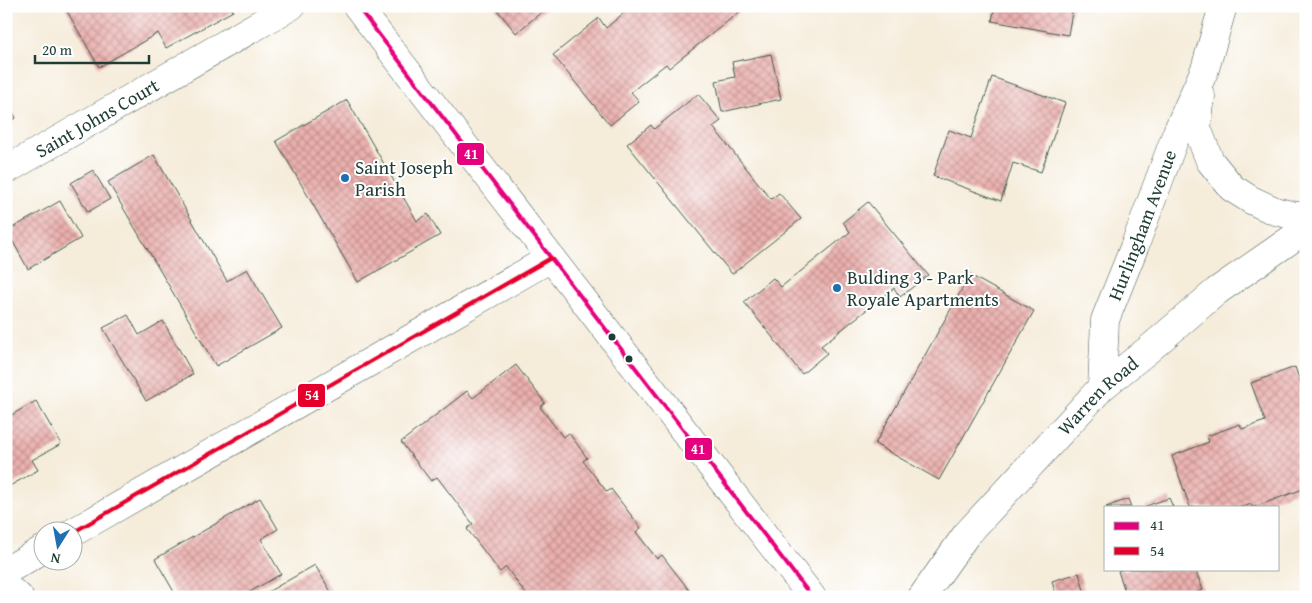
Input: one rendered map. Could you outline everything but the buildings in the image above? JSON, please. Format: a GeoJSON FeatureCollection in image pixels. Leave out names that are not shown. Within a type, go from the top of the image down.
{"type":"FeatureCollection","features":[{"type":"Feature","properties":{"kind":"street","name":"Saint Johns Court"},"geometry":{"type":"LineString","coordinates":[[6,170],[291,6]]}},
{"type":"Feature","properties":{"kind":"street"},"geometry":{"type":"LineString","coordinates":[[357,6],[812,597]]}},
{"type":"Feature","properties":{"kind":"street","name":"Hurlingham Avenue"},"geometry":{"type":"LineString","coordinates":[[1222,6],[1205,70],[1197,128],[1210,161],[1232,188],[1250,200],[1275,211],[1296,216],[1306,215]]}},
{"type":"Feature","properties":{"kind":"street","name":"Hurlingham Avenue"},"geometry":{"type":"LineString","coordinates":[[1102,387],[1105,320],[1177,132],[1205,70]]}},
{"type":"Feature","properties":{"kind":"street","name":"Warren Road"},"geometry":{"type":"LineString","coordinates":[[922,597],[966,535],[1102,387],[1217,292],[1293,238],[1306,231]]}},
{"type":"Feature","properties":{"kind":"street"},"geometry":{"type":"LineString","coordinates":[[82,527],[551,258]]}},
{"type":"Feature","properties":{"kind":"street"},"geometry":{"type":"LineString","coordinates":[[6,571],[32,556]]}},
{"type":"Feature","properties":{"kind":"street"},"geometry":{"type":"LineString","coordinates":[[6,587],[19,597]]}},
{"type":"Feature","properties":{"kind":"transit line","name":"41"},"geometry":{"type":"LineString","coordinates":[[357,6],[812,597]]}},
{"type":"Feature","properties":{"kind":"transit line","name":"54"},"geometry":{"type":"LineString","coordinates":[[82,527],[551,258]]}},
{"type":"Feature","properties":{"kind":"place","name":"Saint Joseph Parish"},"geometry":{"type":"Point","coordinates":[345,178]}},
{"type":"Feature","properties":{"kind":"place","name":"Bulding 3 - Park Royale Apartments"},"geometry":{"type":"Point","coordinates":[837,288]}}]}
